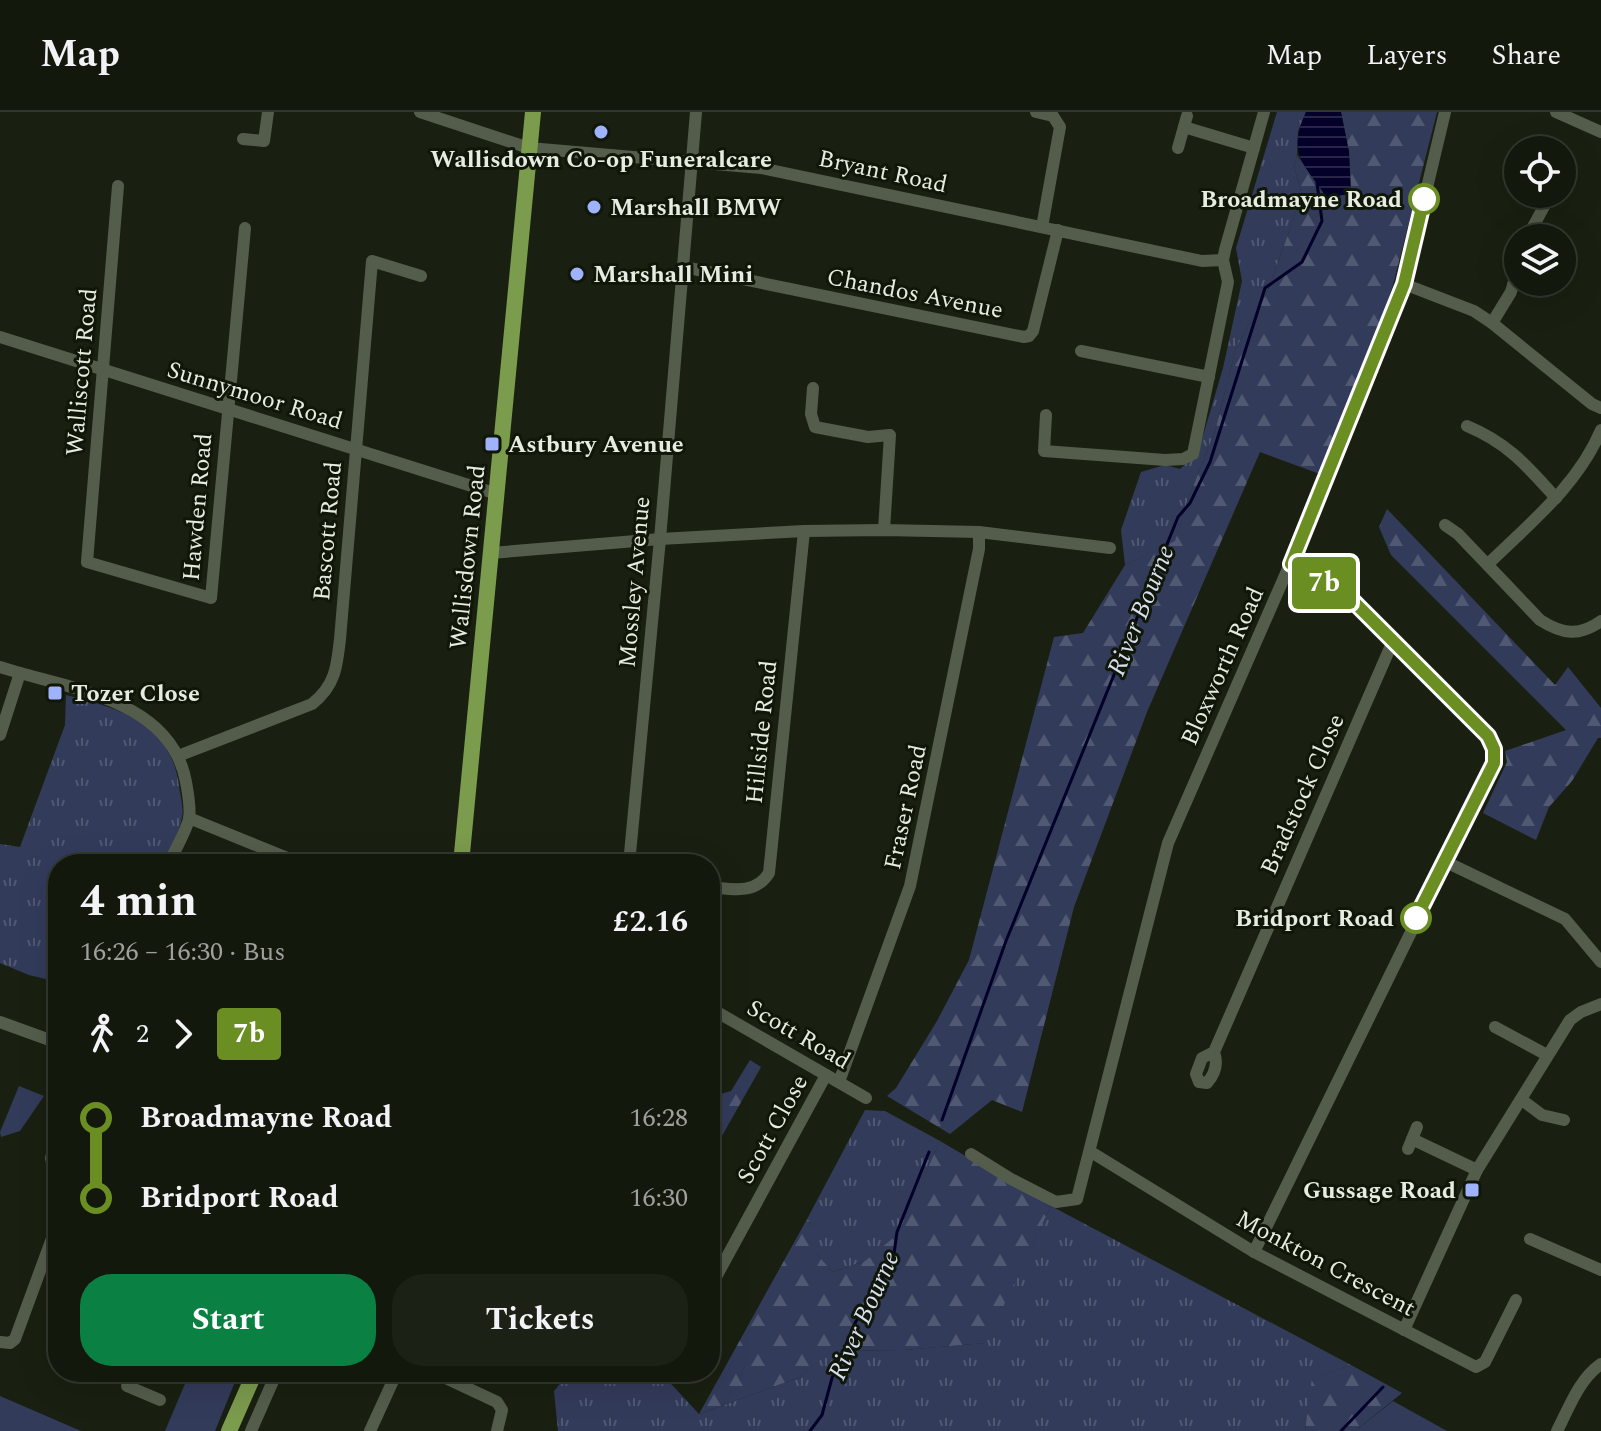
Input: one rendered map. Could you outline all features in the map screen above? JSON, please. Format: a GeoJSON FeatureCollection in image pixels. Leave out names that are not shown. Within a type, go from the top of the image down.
{"type":"FeatureCollection","features":[{"type":"Feature","properties":{"kind":"main road","name":"Wallisdown Road"},"geometry":{"type":"LineString","coordinates":[[462,854],[533,112]]}},
{"type":"Feature","properties":{"kind":"main road"},"geometry":{"type":"LineString","coordinates":[[229,1431],[251,1382]]}},
{"type":"Feature","properties":{"kind":"street"},"geometry":{"type":"LineString","coordinates":[[243,139],[264,141],[268,112]]}},
{"type":"Feature","properties":{"kind":"street","name":"Bryant Road"},"geometry":{"type":"LineString","coordinates":[[420,112],[529,148],[780,171],[1202,261],[1223,260]]}},
{"type":"Feature","properties":{"kind":"street","name":"Mossley Avenue"},"geometry":{"type":"LineString","coordinates":[[630,854],[696,112]]}},
{"type":"Feature","properties":{"kind":"street"},"geometry":{"type":"LineString","coordinates":[[1036,112],[1053,116],[1060,127],[1042,227]]}},
{"type":"Feature","properties":{"kind":"street"},"geometry":{"type":"LineString","coordinates":[[1046,415],[1044,451],[1183,459],[1193,454],[1228,282],[1223,260],[1264,112]]}},
{"type":"Feature","properties":{"kind":"street","name":"Bloxworth Road"},"geometry":{"type":"LineString","coordinates":[[971,1154],[1056,1202],[1077,1199],[1168,843],[1291,564],[1404,284],[1445,112]]}},
{"type":"Feature","properties":{"kind":"street"},"geometry":{"type":"LineString","coordinates":[[1556,112],[1601,132]]}},
{"type":"Feature","properties":{"kind":"street"},"geometry":{"type":"LineString","coordinates":[[1178,148],[1185,121],[1254,148]]}},
{"type":"Feature","properties":{"kind":"street","name":"Walliscott Road"},"geometry":{"type":"LineString","coordinates":[[118,186],[87,562],[211,598]]}},
{"type":"Feature","properties":{"kind":"street","name":"Hawden Road"},"geometry":{"type":"LineString","coordinates":[[211,598],[245,228]]}},
{"type":"Feature","properties":{"kind":"street","name":"Chandos Avenue"},"geometry":{"type":"LineString","coordinates":[[684,267],[1024,337],[1033,331],[1058,230]]}},
{"type":"Feature","properties":{"kind":"street","name":"Bascott Road"},"geometry":{"type":"LineString","coordinates":[[178,756],[312,704],[325,694],[331,684],[337,660],[372,261],[421,276]]}},
{"type":"Feature","properties":{"kind":"street"},"geometry":{"type":"LineString","coordinates":[[1404,284],[1474,311],[1601,408]]}},
{"type":"Feature","properties":{"kind":"street"},"geometry":{"type":"LineString","coordinates":[[1492,323],[1509,296]]}},
{"type":"Feature","properties":{"kind":"street","name":"Sunnymoor Road"},"geometry":{"type":"LineString","coordinates":[[0,337],[497,494]]}},
{"type":"Feature","properties":{"kind":"street"},"geometry":{"type":"LineString","coordinates":[[1081,351],[1209,377]]}},
{"type":"Feature","properties":{"kind":"street"},"geometry":{"type":"LineString","coordinates":[[813,388],[812,423],[815,427],[868,437],[890,435],[884,530]]}},
{"type":"Feature","properties":{"kind":"street"},"geometry":{"type":"LineString","coordinates":[[1467,426],[1517,454],[1556,498]]}},
{"type":"Feature","properties":{"kind":"street"},"geometry":{"type":"LineString","coordinates":[[1488,564],[1556,498],[1593,449],[1601,430]]}},
{"type":"Feature","properties":{"kind":"street"},"geometry":{"type":"LineString","coordinates":[[1445,525],[1458,534],[1540,620],[1565,633],[1579,632],[1601,621]]}},
{"type":"Feature","properties":{"kind":"street"},"geometry":{"type":"LineString","coordinates":[[491,553],[660,539],[884,530],[979,532],[1110,548]]}},
{"type":"Feature","properties":{"kind":"street","name":"Hillside Road"},"geometry":{"type":"LineString","coordinates":[[720,888],[749,889],[761,883],[769,873],[804,531]]}},
{"type":"Feature","properties":{"kind":"street","name":"Fraser Road"},"geometry":{"type":"LineString","coordinates":[[839,1082],[910,886],[958,662],[979,549],[979,532]]}},
{"type":"Feature","properties":{"kind":"street"},"geometry":{"type":"LineString","coordinates":[[1254,1252],[1494,763],[1494,749],[1488,736],[1350,598],[1291,564]]}},
{"type":"Feature","properties":{"kind":"street","name":"Bradstock Close"},"geometry":{"type":"LineString","coordinates":[[1214,1052],[1393,641]]}},
{"type":"Feature","properties":{"kind":"street"},"geometry":{"type":"LineString","coordinates":[[0,667],[110,701],[154,725],[178,756],[188,797],[189,818],[173,854]]}},
{"type":"Feature","properties":{"kind":"street"},"geometry":{"type":"LineString","coordinates":[[0,735],[20,673]]}},
{"type":"Feature","properties":{"kind":"street"},"geometry":{"type":"LineString","coordinates":[[189,818],[278,854]]}},
{"type":"Feature","properties":{"kind":"street"},"geometry":{"type":"LineString","coordinates":[[1444,861],[1565,919],[1599,968]]}},
{"type":"Feature","properties":{"kind":"street"},"geometry":{"type":"LineString","coordinates":[[1404,1330],[1477,1170],[1570,1020],[1601,1004]]}},
{"type":"Feature","properties":{"kind":"street","name":"Scott Road"},"geometry":{"type":"LineString","coordinates":[[720,1014],[866,1098]]}},
{"type":"Feature","properties":{"kind":"street"},"geometry":{"type":"LineString","coordinates":[[0,1022],[48,1039]]}},
{"type":"Feature","properties":{"kind":"street"},"geometry":{"type":"LineString","coordinates":[[1492,1025],[1547,1055]]}},
{"type":"Feature","properties":{"kind":"street","name":"Scott Close"},"geometry":{"type":"LineString","coordinates":[[720,1270],[826,1075]]}},
{"type":"Feature","properties":{"kind":"street"},"geometry":{"type":"LineString","coordinates":[[1522,1100],[1542,1115],[1564,1120]]}},
{"type":"Feature","properties":{"kind":"street"},"geometry":{"type":"LineString","coordinates":[[1412,1138],[1477,1170]]}},
{"type":"Feature","properties":{"kind":"street","name":"Monkton Crescent"},"geometry":{"type":"LineString","coordinates":[[1091,1152],[1254,1252],[1476,1367],[1485,1362],[1516,1300]]}},
{"type":"Feature","properties":{"kind":"street"},"geometry":{"type":"LineString","coordinates":[[1530,1239],[1601,1270]]}},
{"type":"Feature","properties":{"kind":"street"},"geometry":{"type":"LineString","coordinates":[[0,1342],[10,1343],[15,1339],[48,1249]]}},
{"type":"Feature","properties":{"kind":"street"},"geometry":{"type":"LineString","coordinates":[[1557,1431],[1580,1385],[1591,1370],[1601,1364]]}},
{"type":"Feature","properties":{"kind":"street"},"geometry":{"type":"LineString","coordinates":[[128,1382],[127,1386],[160,1400]]}},
{"type":"Feature","properties":{"kind":"street"},"geometry":{"type":"LineString","coordinates":[[251,1431],[273,1382]]}},
{"type":"Feature","properties":{"kind":"street"},"geometry":{"type":"LineString","coordinates":[[370,1431],[392,1382]]}},
{"type":"Feature","properties":{"kind":"street"},"geometry":{"type":"LineString","coordinates":[[454,1382],[497,1402],[502,1410],[497,1431]]}},
{"type":"Feature","properties":{"kind":"green space"},"geometry":{"type":"Polygon","coordinates":[[[1277,112],[1306,112],[1298,131],[1294,166],[1302,195],[1267,293],[1236,348],[1215,431],[1175,542],[1125,565],[1121,530],[1141,472],[1165,465],[1180,469],[1198,453],[1223,368],[1242,281],[1236,248],[1277,112]]]}},
{"type":"Feature","properties":{"kind":"green space"},"geometry":{"type":"Polygon","coordinates":[[[1341,112],[1437,112],[1393,285],[1328,477],[1260,452],[1147,712],[1074,907],[1022,1112],[992,1100],[950,1134],[887,1096],[896,1088],[937,1021],[969,960],[1054,637],[1083,633],[1125,565],[1175,541],[1215,431],[1236,348],[1267,293],[1302,195],[1294,166],[1297,155],[1326,197],[1351,194],[1349,152],[1341,112]]]}},
{"type":"Feature","properties":{"kind":"green space"},"geometry":{"type":"Polygon","coordinates":[[[1387,509],[1555,685],[1568,667],[1601,708],[1601,738],[1598,738],[1572,781],[1549,807],[1536,840],[1483,813],[1507,762],[1505,751],[1566,730],[1391,555],[1379,527],[1387,509]]]}},
{"type":"Feature","properties":{"kind":"green space"},"geometry":{"type":"Polygon","coordinates":[[[66,695],[123,713],[154,733],[174,765],[182,813],[168,854],[48,854],[48,980],[0,963],[0,844],[20,847],[65,725],[66,695]]]}},
{"type":"Feature","properties":{"kind":"green space"},"geometry":{"type":"Polygon","coordinates":[[[750,1060],[761,1067],[720,1139],[720,1093],[731,1091],[750,1060]]]}},
{"type":"Feature","properties":{"kind":"green space"},"geometry":{"type":"Polygon","coordinates":[[[19,1086],[44,1096],[20,1131],[1,1137],[0,1132],[19,1086]]]}},
{"type":"Feature","properties":{"kind":"green space"},"geometry":{"type":"Polygon","coordinates":[[[865,1110],[885,1111],[940,1141],[898,1235],[865,1261],[833,1272],[815,1252],[815,1226],[806,1221],[865,1110]]]}},
{"type":"Feature","properties":{"kind":"green space"},"geometry":{"type":"Polygon","coordinates":[[[940,1141],[1051,1206],[986,1343],[903,1350],[831,1351],[800,1377],[699,1414],[717,1382],[720,1382],[720,1376],[806,1221],[815,1226],[815,1252],[833,1272],[865,1261],[898,1234],[940,1141]]]}},
{"type":"Feature","properties":{"kind":"green space"},"geometry":{"type":"Polygon","coordinates":[[[1051,1206],[1351,1365],[1313,1378],[1305,1431],[558,1431],[554,1391],[562,1382],[669,1382],[699,1414],[800,1377],[830,1351],[903,1350],[985,1343],[1051,1206]]]}},
{"type":"Feature","properties":{"kind":"green space"},"geometry":{"type":"Polygon","coordinates":[[[1351,1365],[1402,1393],[1355,1431],[1305,1431],[1312,1378],[1351,1365]]]}},
{"type":"Feature","properties":{"kind":"green space"},"geometry":{"type":"Polygon","coordinates":[[[186,1382],[235,1382],[215,1431],[165,1431],[186,1382]]]}},
{"type":"Feature","properties":{"kind":"green space"},"geometry":{"type":"Polygon","coordinates":[[[0,1396],[81,1431],[0,1431],[0,1396]]]}},
{"type":"Feature","properties":{"kind":"green space"},"geometry":{"type":"Polygon","coordinates":[[[1393,1401],[1447,1431],[1355,1431],[1393,1401]]]}},
{"type":"Feature","properties":{"kind":"shaded area"},"geometry":{"type":"Polygon","coordinates":[[[1306,112],[1341,112],[1349,152],[1351,194],[1327,197],[1300,158],[1298,138],[1306,112]]]}},
{"type":"Feature","properties":{"kind":"waterway","name":"River Bourne"},"geometry":{"type":"LineString","coordinates":[[942,1120],[1006,941],[1178,517],[1190,503],[1210,462],[1265,288],[1302,262],[1322,221],[1317,183]]}},
{"type":"Feature","properties":{"kind":"waterway","name":"River Bourne"},"geometry":{"type":"LineString","coordinates":[[810,1431],[822,1415],[832,1378],[855,1323],[893,1261],[897,1232],[929,1152]]}},
{"type":"Feature","properties":{"kind":"waterway"},"geometry":{"type":"LineString","coordinates":[[1341,1431],[1383,1387]]}},
{"type":"Feature","properties":{"kind":"bus line","name":"7b"},"geometry":{"type":"LineString","coordinates":[[1416,918],[1494,763],[1494,749],[1488,736],[1350,598],[1291,564],[1404,284],[1424,199]]}},
{"type":"Feature","properties":{"kind":"place","name":"Wallisdown Co-op Funeralcare"},"geometry":{"type":"Point","coordinates":[601,132]}},
{"type":"Feature","properties":{"kind":"place","name":"Broadmayne Road"},"geometry":{"type":"Point","coordinates":[1424,199]}},
{"type":"Feature","properties":{"kind":"place","name":"Marshall BMW"},"geometry":{"type":"Point","coordinates":[594,207]}},
{"type":"Feature","properties":{"kind":"place","name":"Marshall Mini"},"geometry":{"type":"Point","coordinates":[577,274]}},
{"type":"Feature","properties":{"kind":"place","name":"Astbury Avenue"},"geometry":{"type":"Point","coordinates":[492,444]}},
{"type":"Feature","properties":{"kind":"place","name":"Tozer Close"},"geometry":{"type":"Point","coordinates":[55,693]}},
{"type":"Feature","properties":{"kind":"place","name":"Bridport Road"},"geometry":{"type":"Point","coordinates":[1416,918]}},
{"type":"Feature","properties":{"kind":"place","name":"Gussage Road"},"geometry":{"type":"Point","coordinates":[1472,1190]}}]}
